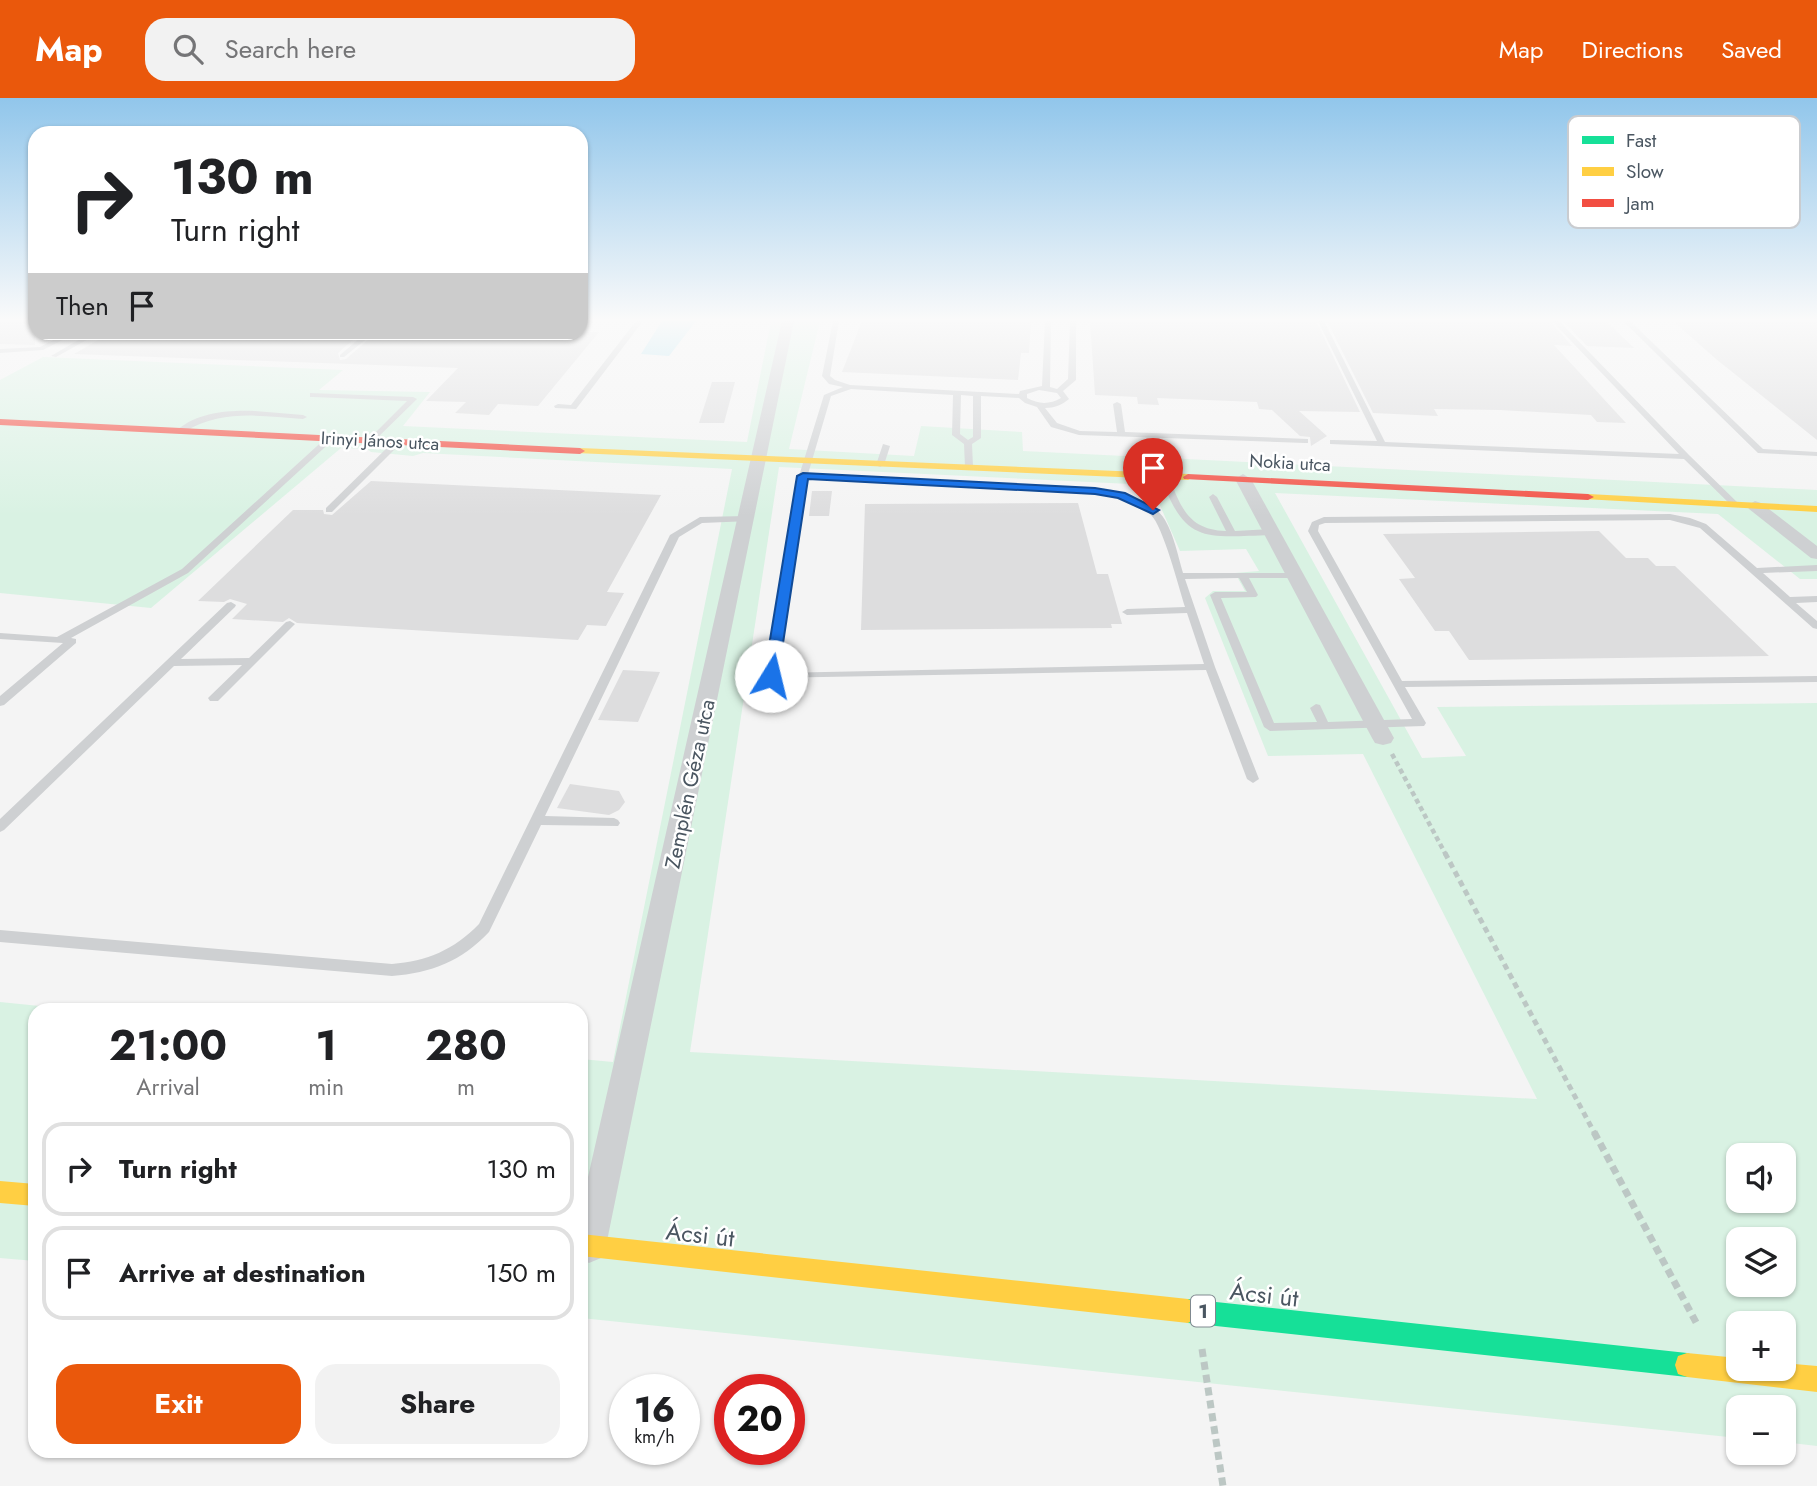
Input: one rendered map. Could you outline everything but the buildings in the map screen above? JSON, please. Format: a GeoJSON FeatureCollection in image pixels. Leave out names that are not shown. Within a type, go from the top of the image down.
{"type":"FeatureCollection","features":[{"type":"Feature","properties":{"kind":"street","name":"Zemplén Géza utca"},"geometry":{"type":"LineString","coordinates":[[588,1233],[775,386]]}},
{"type":"Feature","properties":{"kind":"street","name":"Irinyi János utca"},"geometry":{"type":"LineString","coordinates":[[0,422],[760,460]]}},
{"type":"Feature","properties":{"kind":"street","name":"Nokia utca"},"geometry":{"type":"LineString","coordinates":[[760,460],[804,469],[880,465],[970,467],[1817,509]]}},
{"type":"Feature","properties":{"kind":"street"},"geometry":{"type":"LineString","coordinates":[[1243,479],[1379,730]]}},
{"type":"Feature","properties":{"kind":"street"},"geometry":{"type":"LineString","coordinates":[[1755,506],[1817,554]]}},
{"type":"Feature","properties":{"kind":"street"},"geometry":{"type":"LineString","coordinates":[[0,1192],[28,1194]]}},
{"type":"Feature","properties":{"kind":"street","name":"Ácsi út"},"geometry":{"type":"LineString","coordinates":[[588,1246],[1817,1379]]}},
{"type":"Feature","properties":{"kind":"lane"},"geometry":{"type":"LineString","coordinates":[[558,406],[573,407],[590,386]]}},
{"type":"Feature","properties":{"kind":"lane"},"geometry":{"type":"LineString","coordinates":[[846,386],[1022,396],[1032,388],[1046,388],[1059,391],[1065,396],[1062,402],[1039,405],[1027,402],[1022,396]]}},
{"type":"Feature","properties":{"kind":"lane"},"geometry":{"type":"LineString","coordinates":[[1059,391],[1065,386]]}},
{"type":"Feature","properties":{"kind":"lane"},"geometry":{"type":"LineString","coordinates":[[1353,386],[1382,443]]}},
{"type":"Feature","properties":{"kind":"lane"},"geometry":{"type":"LineString","coordinates":[[1617,386],[1735,505]]}},
{"type":"Feature","properties":{"kind":"lane"},"geometry":{"type":"LineString","coordinates":[[1693,386],[1761,451],[1817,454]]}},
{"type":"Feature","properties":{"kind":"lane"},"geometry":{"type":"LineString","coordinates":[[850,387],[828,395],[804,469],[771,676],[1210,667]]}},
{"type":"Feature","properties":{"kind":"lane"},"geometry":{"type":"LineString","coordinates":[[957,393],[956,435],[968,443]]}},
{"type":"Feature","properties":{"kind":"lane"},"geometry":{"type":"LineString","coordinates":[[968,443],[977,438],[978,394]]}},
{"type":"Feature","properties":{"kind":"lane"},"geometry":{"type":"LineString","coordinates":[[313,395],[413,399],[373,440]]}},
{"type":"Feature","properties":{"kind":"lane"},"geometry":{"type":"LineString","coordinates":[[1117,404],[1121,435]]}},
{"type":"Feature","properties":{"kind":"lane"},"geometry":{"type":"LineString","coordinates":[[1039,405],[1060,428],[1079,433],[1305,441]]}},
{"type":"Feature","properties":{"kind":"lane"},"geometry":{"type":"LineString","coordinates":[[181,430],[194,421],[217,413],[303,417]]}},
{"type":"Feature","properties":{"kind":"lane"},"geometry":{"type":"LineString","coordinates":[[59,640],[186,571],[331,438]]}},
{"type":"Feature","properties":{"kind":"lane"},"geometry":{"type":"LineString","coordinates":[[329,510],[398,442]]}},
{"type":"Feature","properties":{"kind":"lane"},"geometry":{"type":"LineString","coordinates":[[1334,442],[1686,457]]}},
{"type":"Feature","properties":{"kind":"lane"},"geometry":{"type":"LineString","coordinates":[[968,443],[970,467]]}},
{"type":"Feature","properties":{"kind":"lane"},"geometry":{"type":"LineString","coordinates":[[880,465],[886,446]]}},
{"type":"Feature","properties":{"kind":"lane"},"geometry":{"type":"LineString","coordinates":[[804,469],[1095,491],[1121,495],[1153,510],[1161,521],[1210,667],[1253,779]]}},
{"type":"Feature","properties":{"kind":"lane"},"geometry":{"type":"LineString","coordinates":[[1165,477],[1188,524],[1207,533],[1271,532]]}},
{"type":"Feature","properties":{"kind":"lane"},"geometry":{"type":"LineString","coordinates":[[1213,497],[1232,533]]}},
{"type":"Feature","properties":{"kind":"lane"},"geometry":{"type":"LineString","coordinates":[[1243,576],[1257,599],[1215,595],[1270,727],[1324,725],[1379,730],[1420,723],[1313,531],[1315,524],[1324,520],[1670,517],[1687,520],[1703,526],[1817,626]]}},
{"type":"Feature","properties":{"kind":"lane"},"geometry":{"type":"LineString","coordinates":[[0,936],[378,969],[410,969],[444,960],[462,950],[484,928],[675,535],[700,520],[747,519]]}},
{"type":"Feature","properties":{"kind":"lane"},"geometry":{"type":"LineString","coordinates":[[1754,571],[1817,568]]}},
{"type":"Feature","properties":{"kind":"lane"},"geometry":{"type":"LineString","coordinates":[[1180,576],[1295,575]]}},
{"type":"Feature","properties":{"kind":"lane"},"geometry":{"type":"LineString","coordinates":[[1788,600],[1817,599]]}},
{"type":"Feature","properties":{"kind":"lane"},"geometry":{"type":"LineString","coordinates":[[0,827],[231,605]]}},
{"type":"Feature","properties":{"kind":"lane"},"geometry":{"type":"LineString","coordinates":[[1127,612],[1191,610]]}},
{"type":"Feature","properties":{"kind":"lane"},"geometry":{"type":"LineString","coordinates":[[214,698],[290,624]]}},
{"type":"Feature","properties":{"kind":"lane"},"geometry":{"type":"LineString","coordinates":[[0,636],[72,641],[0,702]]}},
{"type":"Feature","properties":{"kind":"lane"},"geometry":{"type":"LineString","coordinates":[[0,647],[13,637]]}},
{"type":"Feature","properties":{"kind":"lane"},"geometry":{"type":"LineString","coordinates":[[171,663],[252,661]]}},
{"type":"Feature","properties":{"kind":"lane"},"geometry":{"type":"LineString","coordinates":[[1398,684],[1817,679]]}},
{"type":"Feature","properties":{"kind":"lane"},"geometry":{"type":"LineString","coordinates":[[1316,708],[1324,725]]}},
{"type":"Feature","properties":{"kind":"lane"},"geometry":{"type":"LineString","coordinates":[[537,820],[614,823]]}},
{"type":"Feature","properties":{"kind":"path"},"geometry":{"type":"LineString","coordinates":[[1379,730],[1702,1333]]}},
{"type":"Feature","properties":{"kind":"path"},"geometry":{"type":"LineString","coordinates":[[1196,1311],[1223,1486]]}},
{"type":"Feature","properties":{"kind":"green space"},"geometry":{"type":"Polygon","coordinates":[[[0,386],[324,386],[319,390],[430,392],[403,426],[747,442],[758,386],[804,386],[789,449],[914,456],[921,426],[1022,432],[1023,451],[1817,490],[1817,579],[1800,579],[1718,514],[1275,493],[1422,758],[1466,756],[1437,707],[1817,703],[1817,1446],[1796,1444],[1796,1395],[1726,1395],[1726,1437],[588,1319],[588,1060],[613,1062],[732,469],[423,453],[413,456],[341,448],[151,608],[0,593],[0,386]],[[779,467],[690,1052],[1537,1099],[1363,754],[1268,756],[1205,598],[1213,591],[1245,591],[1235,573],[1259,571],[1246,549],[1180,551],[1151,485],[779,467]]]}},
{"type":"Feature","properties":{"kind":"green space"},"geometry":{"type":"Polygon","coordinates":[[[0,1002],[28,1005],[28,1260],[0,1258],[0,1002]]]}},
{"type":"Feature","properties":{"kind":"traffic: fast"},"geometry":{"type":"LineString","coordinates":[[1188,1311],[1687,1365]]}},
{"type":"Feature","properties":{"kind":"traffic: slow"},"geometry":{"type":"LineString","coordinates":[[580,451],[1188,477]]}},
{"type":"Feature","properties":{"kind":"traffic: slow"},"geometry":{"type":"LineString","coordinates":[[1588,497],[1817,509]]}},
{"type":"Feature","properties":{"kind":"traffic: slow"},"geometry":{"type":"LineString","coordinates":[[0,1192],[28,1194]]}},
{"type":"Feature","properties":{"kind":"traffic: slow"},"geometry":{"type":"LineString","coordinates":[[588,1246],[1188,1311]]}},
{"type":"Feature","properties":{"kind":"traffic: slow"},"geometry":{"type":"LineString","coordinates":[[1687,1365],[1817,1379]]}},
{"type":"Feature","properties":{"kind":"traffic: jam"},"geometry":{"type":"LineString","coordinates":[[0,422],[580,451]]}},
{"type":"Feature","properties":{"kind":"traffic: jam"},"geometry":{"type":"LineString","coordinates":[[1188,477],[1588,497]]}},
{"type":"Feature","properties":{"kind":"route"},"geometry":{"type":"LineString","coordinates":[[771,676],[803,476],[1095,491],[1121,495],[1153,510]]}}]}
